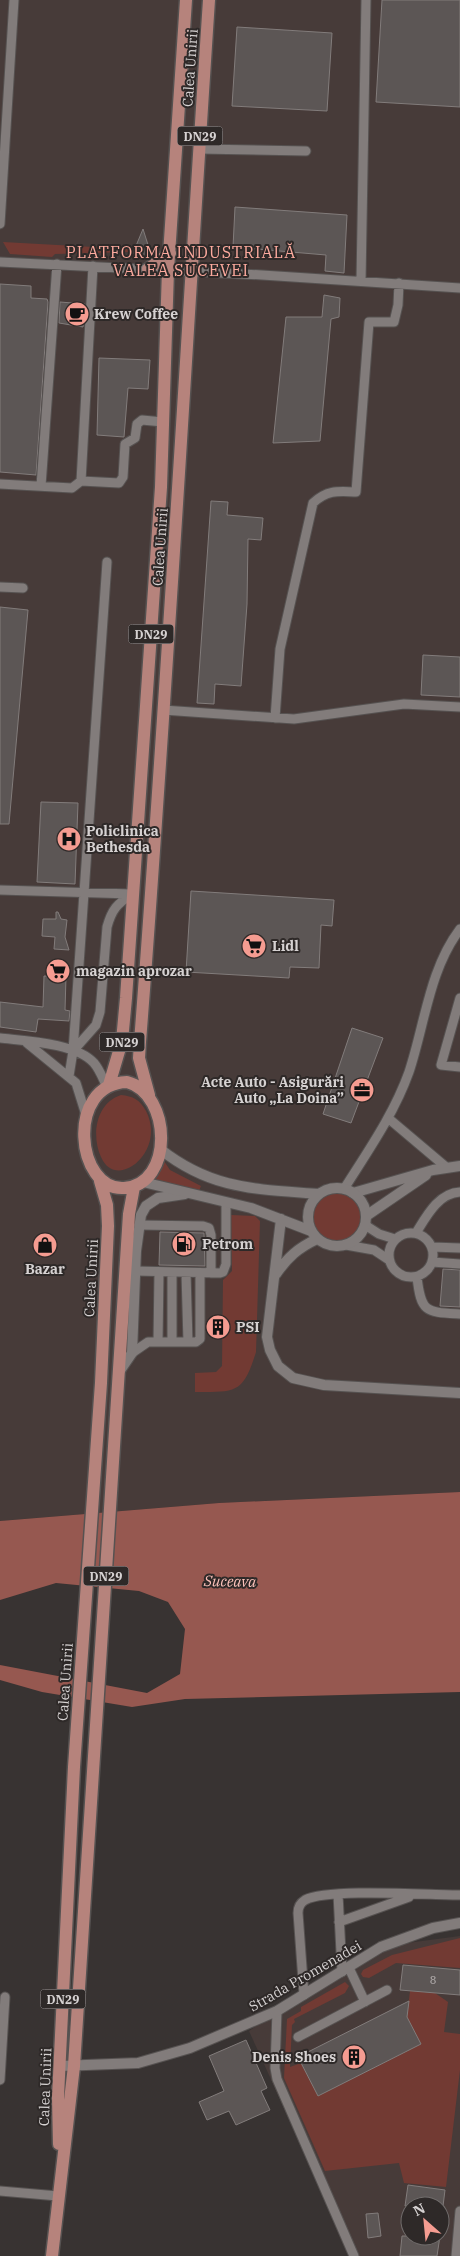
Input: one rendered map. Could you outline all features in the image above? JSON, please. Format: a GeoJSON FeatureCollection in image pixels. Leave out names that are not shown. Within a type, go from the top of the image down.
{"type":"FeatureCollection","features":[{"type":"Feature","properties":{"kind":"main road","name":"Calea Unirii"},"geometry":{"type":"LineString","coordinates":[[108,1086],[122,1041],[158,526],[168,270],[186,0]]}},
{"type":"Feature","properties":{"kind":"main road","name":"Calea Unirii"},"geometry":{"type":"LineString","coordinates":[[148,1095],[139,1058],[180,489],[191,271],[210,0]]}},
{"type":"Feature","properties":{"kind":"main road"},"geometry":{"type":"LineString","coordinates":[[148,269],[170,253]]}},
{"type":"Feature","properties":{"kind":"main road"},"geometry":{"type":"LineString","coordinates":[[108,1086],[118,1083],[135,1084],[148,1095]]}},
{"type":"Feature","properties":{"kind":"main road","name":"DN29"},"geometry":{"type":"LineString","coordinates":[[100,1181],[89,1162],[86,1150],[86,1115],[91,1102],[101,1090],[108,1086]]}},
{"type":"Feature","properties":{"kind":"main road","name":"DN29"},"geometry":{"type":"LineString","coordinates":[[139,1184],[157,1163],[160,1149],[157,1112],[148,1095]]}},
{"type":"Feature","properties":{"kind":"main road","name":"Calea Unirii"},"geometry":{"type":"LineString","coordinates":[[58,2191],[60,2066],[74,1768],[101,1382],[108,1226],[107,1206],[100,1181]]}},
{"type":"Feature","properties":{"kind":"main road"},"geometry":{"type":"LineString","coordinates":[[100,1181],[112,1187],[139,1184]]}},
{"type":"Feature","properties":{"kind":"main road","name":"Calea Unirii"},"geometry":{"type":"LineString","coordinates":[[52,2256],[58,2191],[74,2066],[129,1214],[139,1184]]}},
{"type":"Feature","properties":{"kind":"street"},"geometry":{"type":"LineString","coordinates":[[160,1149],[194,1173],[219,1182],[247,1188],[319,1194]]}},
{"type":"Feature","properties":{"kind":"street"},"geometry":{"type":"LineString","coordinates":[[314,1235],[308,1215],[309,1207],[319,1194],[326,1190],[348,1191],[432,1170],[460,1166]]}},
{"type":"Feature","properties":{"kind":"street"},"geometry":{"type":"LineString","coordinates":[[365,1220],[432,1170]]}},
{"type":"Feature","properties":{"kind":"street"},"geometry":{"type":"LineString","coordinates":[[139,1184],[251,1208],[281,1219],[331,1245],[346,1245],[361,1233],[365,1220],[360,1199],[348,1191]]}},
{"type":"Feature","properties":{"kind":"street"},"geometry":{"type":"LineString","coordinates":[[119,1377],[132,1354],[141,1215],[151,1202],[158,1198],[185,1194]]}},
{"type":"Feature","properties":{"kind":"street"},"geometry":{"type":"LineString","coordinates":[[281,1219],[267,1338],[270,1350],[278,1366],[293,1378],[324,1385],[460,1393]]}},
{"type":"Feature","properties":{"kind":"street"},"geometry":{"type":"LineString","coordinates":[[275,1274],[290,1255],[314,1235]]}},
{"type":"Feature","properties":{"kind":"street","name":"Strada Promenadei"},"geometry":{"type":"LineString","coordinates":[[60,2066],[138,2063],[166,2056],[231,2032],[277,2011],[381,1948],[433,1928],[460,1923]]}},
{"type":"Feature","properties":{"kind":"lane"},"geometry":{"type":"LineString","coordinates":[[0,224],[14,0]]}},
{"type":"Feature","properties":{"kind":"lane"},"geometry":{"type":"LineString","coordinates":[[361,281],[366,0]]}},
{"type":"Feature","properties":{"kind":"lane"},"geometry":{"type":"LineString","coordinates":[[200,149],[306,151]]}},
{"type":"Feature","properties":{"kind":"lane"},"geometry":{"type":"LineString","coordinates":[[0,262],[191,271],[460,288]]}},
{"type":"Feature","properties":{"kind":"lane"},"geometry":{"type":"LineString","coordinates":[[41,486],[56,264]]}},
{"type":"Feature","properties":{"kind":"lane"},"geometry":{"type":"LineString","coordinates":[[81,481],[93,266]]}},
{"type":"Feature","properties":{"kind":"lane"},"geometry":{"type":"LineString","coordinates":[[275,718],[280,649],[313,503],[323,494],[339,491],[356,492],[369,322],[394,322],[398,305],[399,283]]}},
{"type":"Feature","properties":{"kind":"lane"},"geometry":{"type":"LineString","coordinates":[[0,484],[72,488],[81,481],[119,483],[123,477],[125,444],[135,438],[137,424],[142,420],[163,422]]}},
{"type":"Feature","properties":{"kind":"lane"},"geometry":{"type":"LineString","coordinates":[[69,1076],[73,1051],[107,562]]}},
{"type":"Feature","properties":{"kind":"lane"},"geometry":{"type":"LineString","coordinates":[[0,587],[22,588]]}},
{"type":"Feature","properties":{"kind":"lane"},"geometry":{"type":"LineString","coordinates":[[163,710],[294,719],[404,704],[460,707]]}},
{"type":"Feature","properties":{"kind":"lane"},"geometry":{"type":"LineString","coordinates":[[0,890],[132,894]]}},
{"type":"Feature","properties":{"kind":"lane"},"geometry":{"type":"LineString","coordinates":[[73,1051],[96,1026],[98,1019],[106,926],[117,904],[132,894]]}},
{"type":"Feature","properties":{"kind":"lane"},"geometry":{"type":"LineString","coordinates":[[348,1191],[388,1118],[409,1073],[431,988],[448,944],[460,929]]}},
{"type":"Feature","properties":{"kind":"lane"},"geometry":{"type":"LineString","coordinates":[[460,998],[441,1065],[460,1066]]}},
{"type":"Feature","properties":{"kind":"lane"},"geometry":{"type":"LineString","coordinates":[[0,1038],[73,1051],[92,1061],[108,1086]]}},
{"type":"Feature","properties":{"kind":"lane"},"geometry":{"type":"LineString","coordinates":[[25,1041],[76,1083],[86,1115]]}},
{"type":"Feature","properties":{"kind":"lane"},"geometry":{"type":"LineString","coordinates":[[388,1118],[446,1167]]}},
{"type":"Feature","properties":{"kind":"lane"},"geometry":{"type":"LineString","coordinates":[[416,1233],[429,1210],[449,1195],[460,1192]]}},
{"type":"Feature","properties":{"kind":"lane"},"geometry":{"type":"LineString","coordinates":[[136,1271],[220,1273],[226,1267],[226,1203]]}},
{"type":"Feature","properties":{"kind":"lane"},"geometry":{"type":"LineString","coordinates":[[365,1220],[379,1234],[395,1239]]}},
{"type":"Feature","properties":{"kind":"lane"},"geometry":{"type":"LineString","coordinates":[[139,1225],[203,1226],[209,1228],[211,1235],[211,1273]]}},
{"type":"Feature","properties":{"kind":"lane"},"geometry":{"type":"LineString","coordinates":[[408,1233],[416,1233],[428,1241],[432,1247],[432,1262],[429,1268],[417,1277],[403,1276],[392,1267],[388,1252],[395,1239],[408,1233]]}},
{"type":"Feature","properties":{"kind":"lane"},"geometry":{"type":"LineString","coordinates":[[346,1245],[374,1250],[389,1260]]}},
{"type":"Feature","properties":{"kind":"lane"},"geometry":{"type":"LineString","coordinates":[[432,1247],[460,1248]]}},
{"type":"Feature","properties":{"kind":"lane"},"geometry":{"type":"LineString","coordinates":[[432,1262],[460,1264]]}},
{"type":"Feature","properties":{"kind":"lane"},"geometry":{"type":"LineString","coordinates":[[158,1342],[159,1272]]}},
{"type":"Feature","properties":{"kind":"lane"},"geometry":{"type":"LineString","coordinates":[[172,1272],[172,1342]]}},
{"type":"Feature","properties":{"kind":"lane"},"geometry":{"type":"LineString","coordinates":[[186,1273],[188,1342]]}},
{"type":"Feature","properties":{"kind":"lane"},"geometry":{"type":"LineString","coordinates":[[132,1354],[148,1342],[196,1342],[201,1336],[200,1273]]}},
{"type":"Feature","properties":{"kind":"lane"},"geometry":{"type":"LineString","coordinates":[[417,1277],[420,1297],[424,1306],[432,1312],[460,1314]]}},
{"type":"Feature","properties":{"kind":"lane"},"geometry":{"type":"LineString","coordinates":[[304,1995],[298,1908],[304,1900],[328,1894],[460,1896]]}},
{"type":"Feature","properties":{"kind":"lane"},"geometry":{"type":"LineString","coordinates":[[338,1894],[339,1922],[345,1970],[365,2002]]}},
{"type":"Feature","properties":{"kind":"lane"},"geometry":{"type":"LineString","coordinates":[[339,1922],[416,1894]]}},
{"type":"Feature","properties":{"kind":"lane"},"geometry":{"type":"LineString","coordinates":[[298,2037],[387,1990]]}},
{"type":"Feature","properties":{"kind":"lane"},"geometry":{"type":"LineString","coordinates":[[0,2080],[5,1997]]}},
{"type":"Feature","properties":{"kind":"lane"},"geometry":{"type":"LineString","coordinates":[[277,2011],[275,2068],[278,2079],[354,2256]]}},
{"type":"Feature","properties":{"kind":"lane"},"geometry":{"type":"LineString","coordinates":[[0,2191],[58,2191]]}},
{"type":"Feature","properties":{"kind":"lane"},"geometry":{"type":"LineString","coordinates":[[456,2256],[460,2211]]}},
{"type":"Feature","properties":{"kind":"shaded area"},"geometry":{"type":"Polygon","coordinates":[[[0,0],[460,0],[460,1492],[219,1503],[0,1521],[0,0]]]}},
{"type":"Feature","properties":{"kind":"shaded area"},"geometry":{"type":"Polygon","coordinates":[[[3,242],[130,249],[132,252],[55,254],[52,257],[10,254],[3,242]]]}},
{"type":"Feature","properties":{"kind":"shaded area"},"geometry":{"type":"Polygon","coordinates":[[[121,1095],[129,1096],[139,1101],[146,1111],[151,1126],[150,1140],[145,1153],[137,1163],[127,1169],[117,1170],[108,1167],[101,1157],[96,1139],[96,1130],[101,1112],[106,1105],[121,1095]]]}},
{"type":"Feature","properties":{"kind":"shaded area"},"geometry":{"type":"Polygon","coordinates":[[[164,1161],[170,1170],[201,1186],[199,1191],[154,1180],[164,1161]]]}},
{"type":"Feature","properties":{"kind":"shaded area"},"geometry":{"type":"Polygon","coordinates":[[[332,1190],[342,1190],[352,1194],[360,1202],[364,1217],[360,1232],[352,1240],[342,1244],[332,1244],[322,1240],[314,1232],[310,1222],[310,1212],[314,1202],[322,1194],[332,1190]]]}},
{"type":"Feature","properties":{"kind":"shaded area"},"geometry":{"type":"Polygon","coordinates":[[[231,1215],[255,1216],[260,1221],[256,1352],[247,1376],[236,1388],[220,1392],[195,1392],[195,1373],[216,1372],[222,1366],[223,1280],[232,1271],[231,1215]]]}},
{"type":"Feature","properties":{"kind":"shaded area"},"geometry":{"type":"Polygon","coordinates":[[[460,1936],[460,2256],[351,2256],[249,2031],[369,1948],[460,1936]]]}},
{"type":"Feature","properties":{"kind":"shaded area"},"geometry":{"type":"Polygon","coordinates":[[[460,1938],[460,1968],[396,1963],[369,1978],[363,1977],[361,1974],[363,1970],[392,1955],[460,1938]]]}},
{"type":"Feature","properties":{"kind":"shaded area"},"geometry":{"type":"Polygon","coordinates":[[[345,1982],[349,1986],[345,1993],[294,2019],[290,2067],[301,2063],[318,2096],[421,2044],[407,2017],[410,1991],[435,1993],[448,2002],[444,2032],[460,2034],[460,2070],[446,2187],[404,2183],[399,2163],[325,2171],[284,2078],[287,2019],[301,2011],[301,2007],[345,1982]]]}},
{"type":"Feature","properties":{"kind":"water","name":"Suceava"},"geometry":{"type":"Polygon","coordinates":[[[460,1492],[460,1692],[185,1699],[132,1707],[42,1692],[0,1680],[0,1665],[147,1693],[180,1674],[185,1629],[168,1602],[139,1591],[56,1583],[0,1600],[0,1521],[219,1503],[460,1492]]]}},
{"type":"Feature","properties":{"kind":"building"},"geometry":{"type":"Polygon","coordinates":[[[382,0],[460,0],[460,107],[376,102],[382,0]]]}},
{"type":"Feature","properties":{"kind":"building"},"geometry":{"type":"Polygon","coordinates":[[[237,27],[332,33],[327,111],[232,106],[237,27]]]}},
{"type":"Feature","properties":{"kind":"building"},"geometry":{"type":"Polygon","coordinates":[[[235,207],[347,215],[344,273],[325,271],[326,255],[233,247],[235,207]]]}},
{"type":"Feature","properties":{"kind":"building"},"geometry":{"type":"Polygon","coordinates":[[[143,229],[149,248],[148,259],[142,259],[133,253],[143,229]]]}},
{"type":"Feature","properties":{"kind":"building"},"geometry":{"type":"Polygon","coordinates":[[[0,284],[31,286],[31,298],[47,299],[48,302],[36,475],[0,472],[0,284]]]}},
{"type":"Feature","properties":{"kind":"building"},"geometry":{"type":"Polygon","coordinates":[[[324,295],[340,298],[339,317],[331,319],[320,441],[273,443],[286,317],[322,317],[324,295]]]}},
{"type":"Feature","properties":{"kind":"building"},"geometry":{"type":"Polygon","coordinates":[[[60,302],[85,304],[83,327],[59,323],[60,302]]]}},
{"type":"Feature","properties":{"kind":"building"},"geometry":{"type":"Polygon","coordinates":[[[99,358],[150,360],[148,389],[128,388],[124,437],[97,435],[99,358]]]}},
{"type":"Feature","properties":{"kind":"building"},"geometry":{"type":"Polygon","coordinates":[[[211,501],[228,502],[227,515],[263,518],[261,540],[248,539],[247,604],[241,686],[215,684],[214,704],[197,703],[211,501]]]}},
{"type":"Feature","properties":{"kind":"building"},"geometry":{"type":"Polygon","coordinates":[[[0,607],[28,610],[9,824],[0,824],[0,607]]]}},
{"type":"Feature","properties":{"kind":"building"},"geometry":{"type":"Polygon","coordinates":[[[423,655],[460,657],[460,697],[421,695],[423,655]]]}},
{"type":"Feature","properties":{"kind":"building"},"geometry":{"type":"Polygon","coordinates":[[[41,802],[78,803],[75,884],[37,882],[41,802]]]}},
{"type":"Feature","properties":{"kind":"building","name":"Lidl"},"geometry":{"type":"Polygon","coordinates":[[[191,891],[334,900],[332,926],[321,925],[319,968],[290,967],[289,978],[186,972],[191,891]]]}},
{"type":"Feature","properties":{"kind":"building"},"geometry":{"type":"Polygon","coordinates":[[[56,912],[58,912],[61,919],[67,920],[65,937],[69,950],[54,949],[55,937],[42,936],[43,919],[56,919],[56,912]]]}},
{"type":"Feature","properties":{"kind":"building"},"geometry":{"type":"Polygon","coordinates":[[[44,976],[66,977],[65,1010],[70,1011],[69,1021],[38,1019],[36,1032],[0,1027],[0,1002],[43,1007],[44,976]]]}},
{"type":"Feature","properties":{"kind":"building"},"geometry":{"type":"Polygon","coordinates":[[[352,1028],[383,1038],[351,1123],[323,1114],[352,1028]]]}},
{"type":"Feature","properties":{"kind":"building","name":"Petrom"},"geometry":{"type":"Polygon","coordinates":[[[160,1232],[204,1233],[205,1266],[159,1265],[160,1232]]]}},
{"type":"Feature","properties":{"kind":"building"},"geometry":{"type":"Polygon","coordinates":[[[443,1269],[460,1270],[460,1307],[440,1306],[443,1269]]]}},
{"type":"Feature","properties":{"kind":"building"},"geometry":{"type":"Polygon","coordinates":[[[403,1965],[460,1970],[460,1995],[400,1990],[403,1965]]]}},
{"type":"Feature","properties":{"kind":"building","name":"Denis Shoes"},"geometry":{"type":"Polygon","coordinates":[[[409,2001],[407,2017],[421,2044],[318,2096],[298,2057],[409,2001]]]}},
{"type":"Feature","properties":{"kind":"building"},"geometry":{"type":"Polygon","coordinates":[[[246,2040],[267,2088],[261,2091],[270,2110],[236,2125],[229,2111],[207,2120],[199,2102],[224,2091],[209,2056],[246,2040]]]}},
{"type":"Feature","properties":{"kind":"building"},"geometry":{"type":"Polygon","coordinates":[[[408,2185],[445,2190],[444,2196],[406,2196],[408,2185]]]}},
{"type":"Feature","properties":{"kind":"building"},"geometry":{"type":"Polygon","coordinates":[[[378,2213],[381,2236],[368,2238],[366,2214],[378,2213]]]}},
{"type":"Feature","properties":{"kind":"building"},"geometry":{"type":"Polygon","coordinates":[[[401,2246],[438,2246],[437,2256],[400,2256],[401,2246]]]}},
{"type":"Feature","properties":{"kind":"place","name":"Krew Coffee"},"geometry":{"type":"Point","coordinates":[77,314]}},
{"type":"Feature","properties":{"kind":"place","name":"Policlinica Bethesda"},"geometry":{"type":"Point","coordinates":[69,839]}},
{"type":"Feature","properties":{"kind":"place","name":"Lidl"},"geometry":{"type":"Point","coordinates":[254,946]}},
{"type":"Feature","properties":{"kind":"place","name":"magazin aprozar"},"geometry":{"type":"Point","coordinates":[58,971]}},
{"type":"Feature","properties":{"kind":"place","name":"Acte Auto - Asigurări Auto „La Doina”"},"geometry":{"type":"Point","coordinates":[362,1090]}},
{"type":"Feature","properties":{"kind":"place","name":"Petrom"},"geometry":{"type":"Point","coordinates":[184,1244]}},
{"type":"Feature","properties":{"kind":"place","name":"Bazar"},"geometry":{"type":"Point","coordinates":[45,1245]}},
{"type":"Feature","properties":{"kind":"place","name":"PSI"},"geometry":{"type":"Point","coordinates":[218,1327]}},
{"type":"Feature","properties":{"kind":"place","name":"Denis Shoes"},"geometry":{"type":"Point","coordinates":[354,2057]}},
{"type":"Feature","properties":{"kind":"district","name":"PLATFORMA INDUSTRIALĂ VALEA SUCEVEI"},"geometry":{"type":"Point","coordinates":[181,261]}}]}
